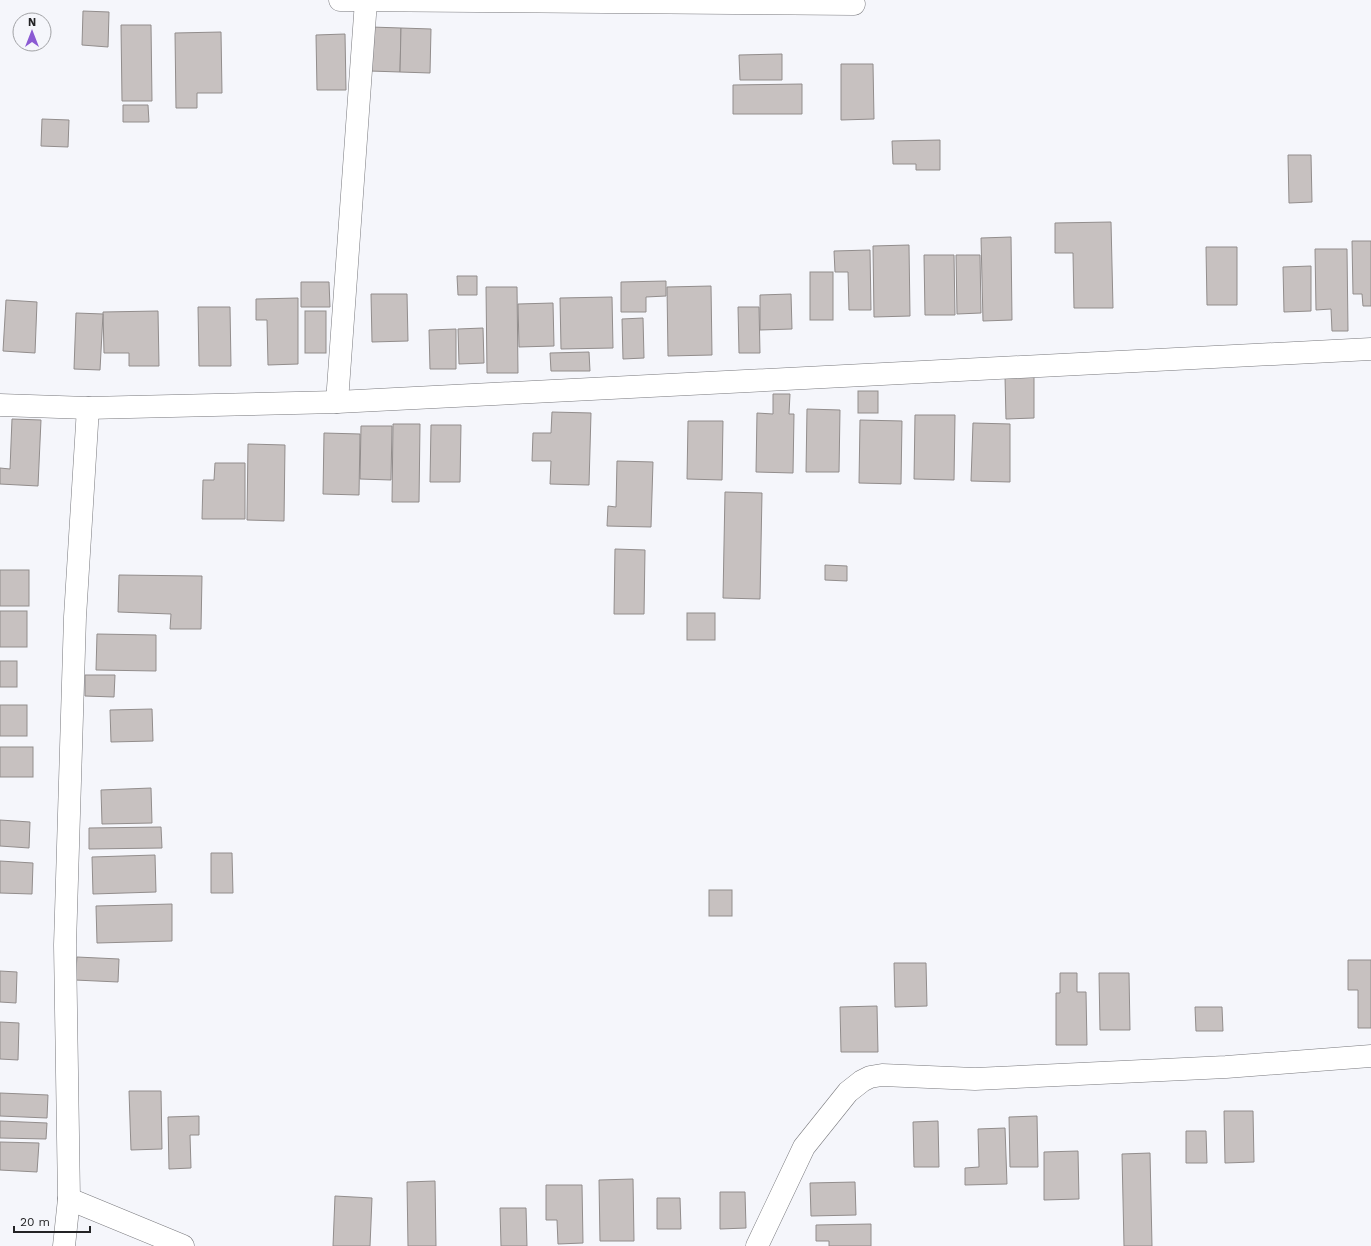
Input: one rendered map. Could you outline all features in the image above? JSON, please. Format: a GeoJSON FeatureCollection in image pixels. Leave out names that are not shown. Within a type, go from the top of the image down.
{"type":"FeatureCollection","features":[{"type":"Feature","properties":{"kind":"street"},"geometry":{"type":"LineString","coordinates":[[340,0],[854,4]]}},
{"type":"Feature","properties":{"kind":"street"},"geometry":{"type":"LineString","coordinates":[[337,402],[366,1]]}},
{"type":"Feature","properties":{"kind":"street"},"geometry":{"type":"LineString","coordinates":[[0,405],[88,408],[337,402],[1371,349]]}},
{"type":"Feature","properties":{"kind":"street"},"geometry":{"type":"LineString","coordinates":[[64,1246],[68,1199],[65,946],[75,617],[88,408]]}},
{"type":"Feature","properties":{"kind":"street"},"geometry":{"type":"LineString","coordinates":[[757,1246],[804,1147],[848,1092],[862,1081],[870,1077],[882,1075],[983,1078],[1226,1067],[1371,1056]]}},
{"type":"Feature","properties":{"kind":"street"},"geometry":{"type":"LineString","coordinates":[[68,1199],[183,1246]]}},
{"type":"Feature","properties":{"kind":"building"},"geometry":{"type":"Polygon","coordinates":[[[83,11],[109,12],[108,47],[82,45],[83,11]]]}},
{"type":"Feature","properties":{"kind":"building"},"geometry":{"type":"Polygon","coordinates":[[[121,25],[151,25],[152,101],[122,101],[121,25]]]}},
{"type":"Feature","properties":{"kind":"building"},"geometry":{"type":"Polygon","coordinates":[[[371,27],[401,28],[400,72],[370,71],[371,27]]]}},
{"type":"Feature","properties":{"kind":"building"},"geometry":{"type":"Polygon","coordinates":[[[401,28],[431,29],[430,73],[400,72],[401,28]]]}},
{"type":"Feature","properties":{"kind":"building"},"geometry":{"type":"Polygon","coordinates":[[[221,32],[222,93],[197,93],[197,108],[176,108],[175,33],[221,32]]]}},
{"type":"Feature","properties":{"kind":"building"},"geometry":{"type":"Polygon","coordinates":[[[345,34],[346,90],[317,90],[316,35],[345,34]]]}},
{"type":"Feature","properties":{"kind":"building"},"geometry":{"type":"Polygon","coordinates":[[[782,54],[782,80],[740,80],[739,55],[782,54]]]}},
{"type":"Feature","properties":{"kind":"building"},"geometry":{"type":"Polygon","coordinates":[[[841,64],[873,64],[874,119],[841,120],[841,64]]]}},
{"type":"Feature","properties":{"kind":"building"},"geometry":{"type":"Polygon","coordinates":[[[802,84],[802,114],[733,114],[733,85],[802,84]]]}},
{"type":"Feature","properties":{"kind":"building"},"geometry":{"type":"Polygon","coordinates":[[[123,105],[148,105],[149,122],[123,122],[123,105]]]}},
{"type":"Feature","properties":{"kind":"building"},"geometry":{"type":"Polygon","coordinates":[[[42,119],[69,120],[68,147],[41,146],[42,119]]]}},
{"type":"Feature","properties":{"kind":"building"},"geometry":{"type":"Polygon","coordinates":[[[940,140],[940,170],[916,170],[916,164],[893,164],[892,141],[940,140]]]}},
{"type":"Feature","properties":{"kind":"building"},"geometry":{"type":"Polygon","coordinates":[[[1288,155],[1311,155],[1312,202],[1289,203],[1288,155]]]}},
{"type":"Feature","properties":{"kind":"building"},"geometry":{"type":"Polygon","coordinates":[[[1111,222],[1113,308],[1074,308],[1073,253],[1055,253],[1055,223],[1111,222]]]}},
{"type":"Feature","properties":{"kind":"building"},"geometry":{"type":"Polygon","coordinates":[[[1011,237],[1012,320],[983,321],[981,238],[1011,237]]]}},
{"type":"Feature","properties":{"kind":"building"},"geometry":{"type":"Polygon","coordinates":[[[1352,241],[1371,241],[1371,306],[1363,306],[1362,294],[1353,294],[1352,241]]]}},
{"type":"Feature","properties":{"kind":"building"},"geometry":{"type":"Polygon","coordinates":[[[909,245],[910,316],[874,317],[873,246],[909,245]]]}},
{"type":"Feature","properties":{"kind":"building"},"geometry":{"type":"Polygon","coordinates":[[[1206,247],[1237,247],[1237,305],[1207,305],[1206,247]]]}},
{"type":"Feature","properties":{"kind":"building"},"geometry":{"type":"Polygon","coordinates":[[[1315,249],[1347,249],[1348,331],[1332,331],[1331,309],[1316,310],[1315,249]]]}},
{"type":"Feature","properties":{"kind":"building"},"geometry":{"type":"Polygon","coordinates":[[[870,250],[871,310],[849,310],[848,272],[835,272],[834,251],[870,250]]]}},
{"type":"Feature","properties":{"kind":"building"},"geometry":{"type":"Polygon","coordinates":[[[924,255],[954,255],[955,315],[925,315],[924,255]]]}},
{"type":"Feature","properties":{"kind":"building"},"geometry":{"type":"Polygon","coordinates":[[[956,255],[980,255],[981,313],[957,314],[956,255]]]}},
{"type":"Feature","properties":{"kind":"building"},"geometry":{"type":"Polygon","coordinates":[[[1311,266],[1311,311],[1284,312],[1283,267],[1311,266]]]}},
{"type":"Feature","properties":{"kind":"building"},"geometry":{"type":"Polygon","coordinates":[[[810,272],[833,272],[833,320],[810,320],[810,272]]]}},
{"type":"Feature","properties":{"kind":"building"},"geometry":{"type":"Polygon","coordinates":[[[457,276],[477,276],[477,295],[458,295],[457,276]]]}},
{"type":"Feature","properties":{"kind":"building"},"geometry":{"type":"Polygon","coordinates":[[[666,281],[666,296],[646,297],[646,312],[621,312],[621,282],[666,281]]]}},
{"type":"Feature","properties":{"kind":"building"},"geometry":{"type":"Polygon","coordinates":[[[301,282],[329,282],[330,307],[301,307],[301,282]]]}},
{"type":"Feature","properties":{"kind":"building"},"geometry":{"type":"Polygon","coordinates":[[[711,286],[712,355],[668,356],[667,287],[711,286]]]}},
{"type":"Feature","properties":{"kind":"building"},"geometry":{"type":"Polygon","coordinates":[[[486,287],[517,287],[518,373],[487,373],[486,287]]]}},
{"type":"Feature","properties":{"kind":"building"},"geometry":{"type":"Polygon","coordinates":[[[371,294],[407,294],[408,341],[372,342],[371,294]]]}},
{"type":"Feature","properties":{"kind":"building"},"geometry":{"type":"Polygon","coordinates":[[[791,294],[792,329],[760,330],[760,295],[791,294]]]}},
{"type":"Feature","properties":{"kind":"building"},"geometry":{"type":"Polygon","coordinates":[[[612,297],[613,348],[561,349],[560,298],[612,297]]]}},
{"type":"Feature","properties":{"kind":"building"},"geometry":{"type":"Polygon","coordinates":[[[298,298],[298,364],[268,365],[267,320],[256,320],[256,299],[298,298]]]}},
{"type":"Feature","properties":{"kind":"building"},"geometry":{"type":"Polygon","coordinates":[[[6,300],[37,302],[35,353],[3,351],[6,300]]]}},
{"type":"Feature","properties":{"kind":"building"},"geometry":{"type":"Polygon","coordinates":[[[553,303],[554,346],[519,347],[518,304],[553,303]]]}},
{"type":"Feature","properties":{"kind":"building"},"geometry":{"type":"Polygon","coordinates":[[[198,307],[230,307],[231,366],[199,366],[198,307]]]}},
{"type":"Feature","properties":{"kind":"building"},"geometry":{"type":"Polygon","coordinates":[[[738,307],[759,307],[760,353],[739,353],[738,307]]]}},
{"type":"Feature","properties":{"kind":"building"},"geometry":{"type":"Polygon","coordinates":[[[158,311],[159,366],[129,366],[129,353],[104,353],[103,312],[158,311]]]}},
{"type":"Feature","properties":{"kind":"building"},"geometry":{"type":"Polygon","coordinates":[[[305,311],[326,311],[326,353],[305,353],[305,311]]]}},
{"type":"Feature","properties":{"kind":"building"},"geometry":{"type":"Polygon","coordinates":[[[76,313],[103,314],[100,370],[74,369],[76,313]]]}},
{"type":"Feature","properties":{"kind":"building"},"geometry":{"type":"Polygon","coordinates":[[[643,318],[644,358],[623,359],[622,319],[643,318]]]}},
{"type":"Feature","properties":{"kind":"building"},"geometry":{"type":"Polygon","coordinates":[[[483,328],[484,363],[459,364],[458,329],[483,328]]]}},
{"type":"Feature","properties":{"kind":"building"},"geometry":{"type":"Polygon","coordinates":[[[456,329],[456,369],[430,369],[429,330],[456,329]]]}},
{"type":"Feature","properties":{"kind":"building"},"geometry":{"type":"Polygon","coordinates":[[[589,352],[590,371],[551,371],[550,353],[589,352]]]}},
{"type":"Feature","properties":{"kind":"building"},"geometry":{"type":"Polygon","coordinates":[[[1005,377],[1034,377],[1034,418],[1006,419],[1005,377]]]}},
{"type":"Feature","properties":{"kind":"building"},"geometry":{"type":"Polygon","coordinates":[[[858,391],[878,391],[878,413],[858,413],[858,391]]]}},
{"type":"Feature","properties":{"kind":"building"},"geometry":{"type":"Polygon","coordinates":[[[773,394],[790,394],[789,414],[794,414],[793,473],[756,472],[757,413],[773,414],[773,394]]]}},
{"type":"Feature","properties":{"kind":"building"},"geometry":{"type":"Polygon","coordinates":[[[807,409],[840,410],[839,472],[806,472],[807,409]]]}},
{"type":"Feature","properties":{"kind":"building"},"geometry":{"type":"Polygon","coordinates":[[[552,412],[591,413],[589,485],[550,484],[551,461],[532,461],[533,433],[551,433],[552,412]]]}},
{"type":"Feature","properties":{"kind":"building"},"geometry":{"type":"Polygon","coordinates":[[[915,415],[955,415],[954,480],[914,479],[915,415]]]}},
{"type":"Feature","properties":{"kind":"building"},"geometry":{"type":"Polygon","coordinates":[[[12,419],[41,420],[38,486],[0,484],[0,468],[10,469],[12,419]]]}},
{"type":"Feature","properties":{"kind":"building"},"geometry":{"type":"Polygon","coordinates":[[[860,420],[902,421],[901,484],[859,483],[860,420]]]}},
{"type":"Feature","properties":{"kind":"building"},"geometry":{"type":"Polygon","coordinates":[[[688,421],[723,421],[722,480],[687,479],[688,421]]]}},
{"type":"Feature","properties":{"kind":"building"},"geometry":{"type":"Polygon","coordinates":[[[973,423],[1010,424],[1010,482],[971,481],[973,423]]]}},
{"type":"Feature","properties":{"kind":"building"},"geometry":{"type":"Polygon","coordinates":[[[393,424],[420,424],[419,502],[392,502],[393,424]]]}},
{"type":"Feature","properties":{"kind":"building"},"geometry":{"type":"Polygon","coordinates":[[[431,425],[461,425],[460,482],[430,482],[431,425]]]}},
{"type":"Feature","properties":{"kind":"building"},"geometry":{"type":"Polygon","coordinates":[[[361,426],[392,426],[391,480],[360,479],[361,426]]]}},
{"type":"Feature","properties":{"kind":"building"},"geometry":{"type":"Polygon","coordinates":[[[324,433],[360,434],[359,495],[323,494],[324,433]]]}},
{"type":"Feature","properties":{"kind":"building"},"geometry":{"type":"Polygon","coordinates":[[[248,444],[285,445],[284,521],[247,520],[248,444]]]}},
{"type":"Feature","properties":{"kind":"building"},"geometry":{"type":"Polygon","coordinates":[[[617,461],[653,462],[651,527],[607,526],[608,506],[616,507],[617,461]]]}},
{"type":"Feature","properties":{"kind":"building"},"geometry":{"type":"Polygon","coordinates":[[[215,463],[245,463],[245,519],[202,519],[203,480],[214,480],[215,463]]]}},
{"type":"Feature","properties":{"kind":"building"},"geometry":{"type":"Polygon","coordinates":[[[725,492],[762,493],[760,599],[723,598],[725,492]]]}},
{"type":"Feature","properties":{"kind":"building"},"geometry":{"type":"Polygon","coordinates":[[[615,549],[645,550],[644,614],[614,614],[615,549]]]}},
{"type":"Feature","properties":{"kind":"building"},"geometry":{"type":"Polygon","coordinates":[[[825,565],[847,566],[847,581],[825,580],[825,565]]]}},
{"type":"Feature","properties":{"kind":"building"},"geometry":{"type":"Polygon","coordinates":[[[0,570],[29,570],[29,606],[0,606],[0,570]]]}},
{"type":"Feature","properties":{"kind":"building"},"geometry":{"type":"Polygon","coordinates":[[[119,575],[202,576],[201,629],[170,629],[171,614],[118,612],[119,575]]]}},
{"type":"Feature","properties":{"kind":"building"},"geometry":{"type":"Polygon","coordinates":[[[0,611],[27,611],[27,647],[0,647],[0,611]]]}},
{"type":"Feature","properties":{"kind":"building"},"geometry":{"type":"Polygon","coordinates":[[[687,613],[715,613],[715,640],[687,640],[687,613]]]}},
{"type":"Feature","properties":{"kind":"building"},"geometry":{"type":"Polygon","coordinates":[[[97,634],[156,635],[156,671],[96,670],[97,634]]]}},
{"type":"Feature","properties":{"kind":"building"},"geometry":{"type":"Polygon","coordinates":[[[0,661],[17,661],[17,687],[0,687],[0,661]]]}},
{"type":"Feature","properties":{"kind":"building"},"geometry":{"type":"Polygon","coordinates":[[[85,675],[115,675],[114,697],[85,696],[85,675]]]}},
{"type":"Feature","properties":{"kind":"building"},"geometry":{"type":"Polygon","coordinates":[[[0,705],[27,705],[27,736],[0,736],[0,705]]]}},
{"type":"Feature","properties":{"kind":"building"},"geometry":{"type":"Polygon","coordinates":[[[152,709],[153,741],[111,742],[110,710],[152,709]]]}},
{"type":"Feature","properties":{"kind":"building"},"geometry":{"type":"Polygon","coordinates":[[[0,747],[33,747],[33,777],[0,777],[0,747]]]}},
{"type":"Feature","properties":{"kind":"building"},"geometry":{"type":"Polygon","coordinates":[[[151,788],[152,823],[102,824],[101,790],[151,788]]]}},
{"type":"Feature","properties":{"kind":"building"},"geometry":{"type":"Polygon","coordinates":[[[0,820],[30,822],[29,848],[0,846],[0,820]]]}},
{"type":"Feature","properties":{"kind":"building"},"geometry":{"type":"Polygon","coordinates":[[[161,827],[162,848],[89,849],[89,828],[161,827]]]}},
{"type":"Feature","properties":{"kind":"building"},"geometry":{"type":"Polygon","coordinates":[[[211,853],[232,853],[233,893],[211,893],[211,853]]]}},
{"type":"Feature","properties":{"kind":"building"},"geometry":{"type":"Polygon","coordinates":[[[155,855],[156,892],[93,894],[92,857],[155,855]]]}},
{"type":"Feature","properties":{"kind":"building"},"geometry":{"type":"Polygon","coordinates":[[[0,861],[33,863],[32,894],[0,893],[0,861]]]}},
{"type":"Feature","properties":{"kind":"building"},"geometry":{"type":"Polygon","coordinates":[[[709,890],[732,890],[732,916],[709,916],[709,890]]]}},
{"type":"Feature","properties":{"kind":"building"},"geometry":{"type":"Polygon","coordinates":[[[172,904],[172,941],[97,943],[96,906],[172,904]]]}},
{"type":"Feature","properties":{"kind":"building"},"geometry":{"type":"Polygon","coordinates":[[[77,957],[119,959],[118,982],[75,980],[77,957]]]}},
{"type":"Feature","properties":{"kind":"building"},"geometry":{"type":"Polygon","coordinates":[[[1348,960],[1371,960],[1371,1028],[1358,1028],[1358,990],[1348,990],[1348,960]]]}},
{"type":"Feature","properties":{"kind":"building"},"geometry":{"type":"Polygon","coordinates":[[[894,963],[926,963],[927,1006],[895,1007],[894,963]]]}},
{"type":"Feature","properties":{"kind":"building"},"geometry":{"type":"Polygon","coordinates":[[[0,971],[17,972],[16,1003],[0,1002],[0,971]]]}},
{"type":"Feature","properties":{"kind":"building"},"geometry":{"type":"Polygon","coordinates":[[[1060,973],[1077,973],[1077,992],[1086,992],[1087,1045],[1056,1045],[1056,993],[1060,993],[1060,973]]]}},
{"type":"Feature","properties":{"kind":"building"},"geometry":{"type":"Polygon","coordinates":[[[1099,973],[1129,973],[1130,1030],[1100,1030],[1099,973]]]}},
{"type":"Feature","properties":{"kind":"building"},"geometry":{"type":"Polygon","coordinates":[[[877,1006],[878,1052],[841,1052],[840,1007],[877,1006]]]}},
{"type":"Feature","properties":{"kind":"building"},"geometry":{"type":"Polygon","coordinates":[[[1195,1007],[1222,1007],[1223,1031],[1196,1031],[1195,1007]]]}},
{"type":"Feature","properties":{"kind":"building"},"geometry":{"type":"Polygon","coordinates":[[[0,1022],[19,1023],[18,1060],[0,1059],[0,1022]]]}},
{"type":"Feature","properties":{"kind":"building"},"geometry":{"type":"Polygon","coordinates":[[[129,1091],[161,1091],[162,1149],[131,1150],[129,1091]]]}},
{"type":"Feature","properties":{"kind":"building"},"geometry":{"type":"Polygon","coordinates":[[[0,1093],[48,1095],[47,1118],[0,1116],[0,1093]]]}},
{"type":"Feature","properties":{"kind":"building"},"geometry":{"type":"Polygon","coordinates":[[[1224,1111],[1253,1111],[1254,1162],[1225,1163],[1224,1111]]]}},
{"type":"Feature","properties":{"kind":"building"},"geometry":{"type":"Polygon","coordinates":[[[199,1116],[199,1135],[190,1135],[191,1168],[169,1169],[168,1117],[199,1116]]]}},
{"type":"Feature","properties":{"kind":"building"},"geometry":{"type":"Polygon","coordinates":[[[1037,1116],[1038,1167],[1010,1167],[1009,1117],[1037,1116]]]}},
{"type":"Feature","properties":{"kind":"building"},"geometry":{"type":"Polygon","coordinates":[[[0,1121],[47,1123],[46,1139],[0,1138],[0,1121]]]}},
{"type":"Feature","properties":{"kind":"building"},"geometry":{"type":"Polygon","coordinates":[[[938,1121],[939,1167],[914,1167],[913,1122],[938,1121]]]}},
{"type":"Feature","properties":{"kind":"building"},"geometry":{"type":"Polygon","coordinates":[[[1005,1128],[1007,1184],[965,1185],[965,1168],[979,1167],[978,1129],[1005,1128]]]}},
{"type":"Feature","properties":{"kind":"building"},"geometry":{"type":"Polygon","coordinates":[[[1186,1131],[1206,1131],[1207,1163],[1186,1163],[1186,1131]]]}},
{"type":"Feature","properties":{"kind":"building"},"geometry":{"type":"Polygon","coordinates":[[[0,1142],[39,1143],[37,1172],[0,1170],[0,1142]]]}},
{"type":"Feature","properties":{"kind":"building"},"geometry":{"type":"Polygon","coordinates":[[[1078,1151],[1079,1199],[1044,1200],[1044,1152],[1078,1151]]]}},
{"type":"Feature","properties":{"kind":"building"},"geometry":{"type":"Polygon","coordinates":[[[1150,1153],[1152,1246],[1124,1246],[1122,1154],[1150,1153]]]}},
{"type":"Feature","properties":{"kind":"building"},"geometry":{"type":"Polygon","coordinates":[[[633,1179],[634,1241],[600,1241],[599,1180],[633,1179]]]}},
{"type":"Feature","properties":{"kind":"building"},"geometry":{"type":"Polygon","coordinates":[[[435,1181],[436,1246],[408,1246],[407,1182],[435,1181]]]}},
{"type":"Feature","properties":{"kind":"building"},"geometry":{"type":"Polygon","coordinates":[[[855,1182],[856,1215],[811,1216],[810,1183],[855,1182]]]}},
{"type":"Feature","properties":{"kind":"building"},"geometry":{"type":"Polygon","coordinates":[[[546,1185],[582,1185],[583,1243],[558,1244],[557,1220],[546,1220],[546,1185]]]}},
{"type":"Feature","properties":{"kind":"building"},"geometry":{"type":"Polygon","coordinates":[[[720,1192],[745,1192],[746,1228],[720,1229],[720,1192]]]}},
{"type":"Feature","properties":{"kind":"building"},"geometry":{"type":"Polygon","coordinates":[[[335,1196],[372,1198],[370,1246],[333,1246],[335,1196]]]}},
{"type":"Feature","properties":{"kind":"building"},"geometry":{"type":"Polygon","coordinates":[[[657,1198],[680,1198],[681,1229],[657,1229],[657,1198]]]}},
{"type":"Feature","properties":{"kind":"building"},"geometry":{"type":"Polygon","coordinates":[[[500,1208],[526,1208],[527,1246],[501,1246],[500,1208]]]}},
{"type":"Feature","properties":{"kind":"building"},"geometry":{"type":"Polygon","coordinates":[[[871,1224],[871,1246],[829,1246],[829,1241],[816,1241],[816,1225],[871,1224]]]}}]}
